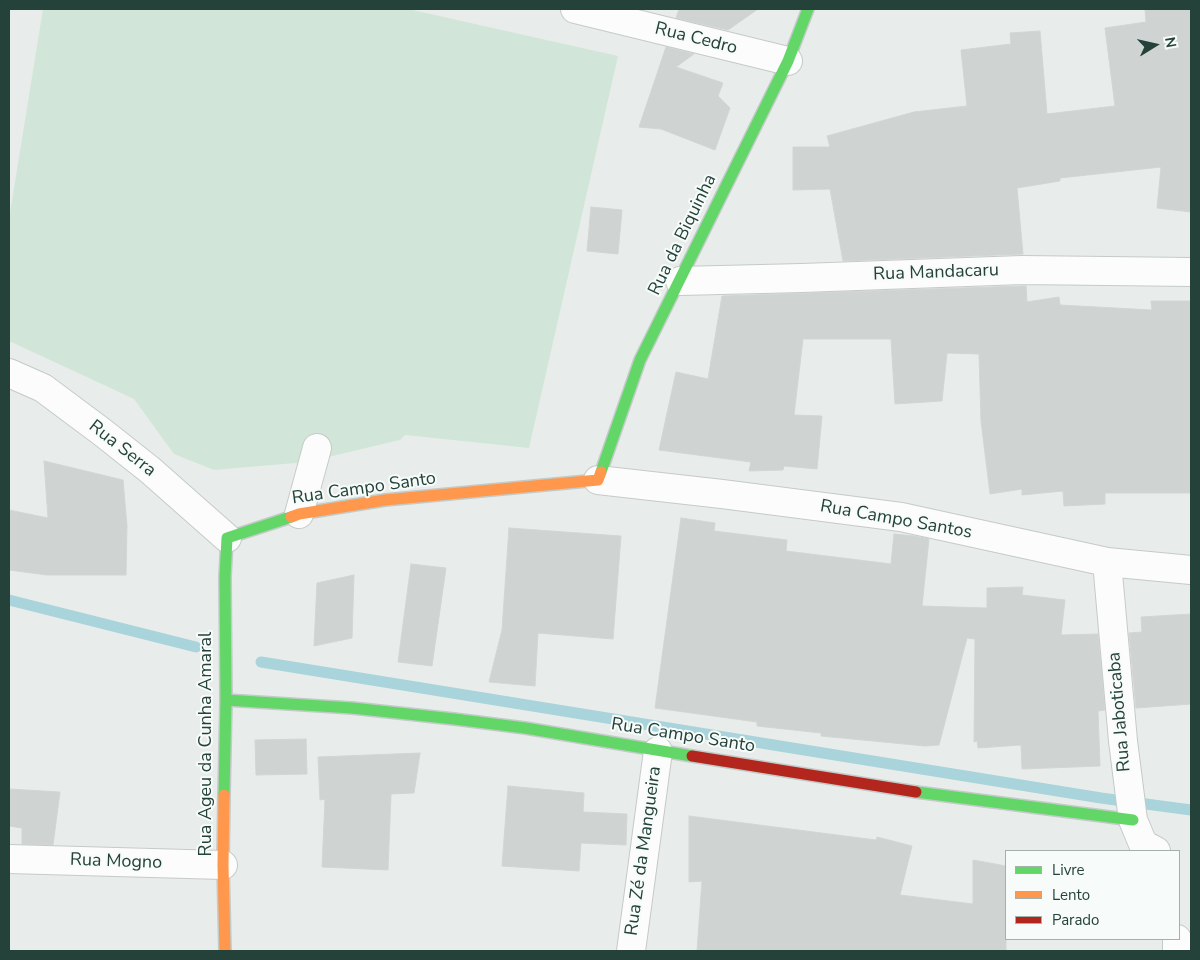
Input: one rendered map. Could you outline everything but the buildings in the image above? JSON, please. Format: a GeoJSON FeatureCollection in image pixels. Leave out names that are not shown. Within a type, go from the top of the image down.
{"type":"FeatureCollection","features":[{"type":"Feature","properties":{"kind":"street","name":"Rua Cedro"},"geometry":{"type":"LineString","coordinates":[[576,9],[788,61]]}},
{"type":"Feature","properties":{"kind":"street","name":"Rua da Biquinha"},"geometry":{"type":"LineString","coordinates":[[598,480],[640,360],[788,61],[808,9]]}},
{"type":"Feature","properties":{"kind":"street","name":"Rua Mandacaru"},"geometry":{"type":"LineString","coordinates":[[680,281],[1022,270],[1191,272]]}},
{"type":"Feature","properties":{"kind":"street","name":"Rua Serra"},"geometry":{"type":"LineString","coordinates":[[9,373],[43,388],[102,432],[150,470],[227,538]]}},
{"type":"Feature","properties":{"kind":"street"},"geometry":{"type":"LineString","coordinates":[[299,514],[317,448]]}},
{"type":"Feature","properties":{"kind":"street","name":"Rua Campo Santo"},"geometry":{"type":"LineString","coordinates":[[227,538],[299,514],[385,500],[598,480]]}},
{"type":"Feature","properties":{"kind":"street","name":"Rua Campo Santos"},"geometry":{"type":"LineString","coordinates":[[598,480],[901,517],[1107,562],[1191,570]]}},
{"type":"Feature","properties":{"kind":"street","name":"Rua Ageu da Cunha Amaral"},"geometry":{"type":"LineString","coordinates":[[226,951],[223,866],[226,700],[224,576],[227,538]]}},
{"type":"Feature","properties":{"kind":"street","name":"Rua Jaboticaba"},"geometry":{"type":"LineString","coordinates":[[1107,562],[1127,779],[1133,820],[1143,844],[1154,850]]}},
{"type":"Feature","properties":{"kind":"street","name":"Rua Campo Santo"},"geometry":{"type":"LineString","coordinates":[[226,700],[352,708],[526,728],[936,795],[1133,820]]}},
{"type":"Feature","properties":{"kind":"street","name":"Rua Zé da Mangueira"},"geometry":{"type":"LineString","coordinates":[[631,951],[658,751]]}},
{"type":"Feature","properties":{"kind":"street","name":"Rua Mogno"},"geometry":{"type":"LineString","coordinates":[[9,859],[223,866]]}},
{"type":"Feature","properties":{"kind":"green space"},"geometry":{"type":"Polygon","coordinates":[[[43,9],[408,9],[618,56],[529,448],[405,435],[400,440],[307,462],[214,470],[174,454],[134,399],[9,341],[9,219],[43,9]]]}},
{"type":"Feature","properties":{"kind":"waterway"},"geometry":{"type":"LineString","coordinates":[[9,600],[196,647]]}},
{"type":"Feature","properties":{"kind":"waterway"},"geometry":{"type":"LineString","coordinates":[[261,662],[1101,798],[1191,810]]}},
{"type":"Feature","properties":{"kind":"traffic: fast"},"geometry":{"type":"LineString","coordinates":[[601,472],[640,360],[788,61],[808,9]]}},
{"type":"Feature","properties":{"kind":"traffic: fast"},"geometry":{"type":"LineString","coordinates":[[224,795],[226,700],[225,577],[227,538],[291,517]]}},
{"type":"Feature","properties":{"kind":"traffic: fast"},"geometry":{"type":"LineString","coordinates":[[226,700],[352,708],[454,719],[525,728],[692,756]]}},
{"type":"Feature","properties":{"kind":"traffic: fast"},"geometry":{"type":"LineString","coordinates":[[916,792],[1133,820]]}},
{"type":"Feature","properties":{"kind":"traffic: slow"},"geometry":{"type":"LineString","coordinates":[[291,517],[299,514],[385,500],[598,480],[601,472]]}},
{"type":"Feature","properties":{"kind":"traffic: slow"},"geometry":{"type":"LineString","coordinates":[[224,795],[225,951]]}},
{"type":"Feature","properties":{"kind":"traffic: jam"},"geometry":{"type":"LineString","coordinates":[[692,756],[916,792]]}}]}
